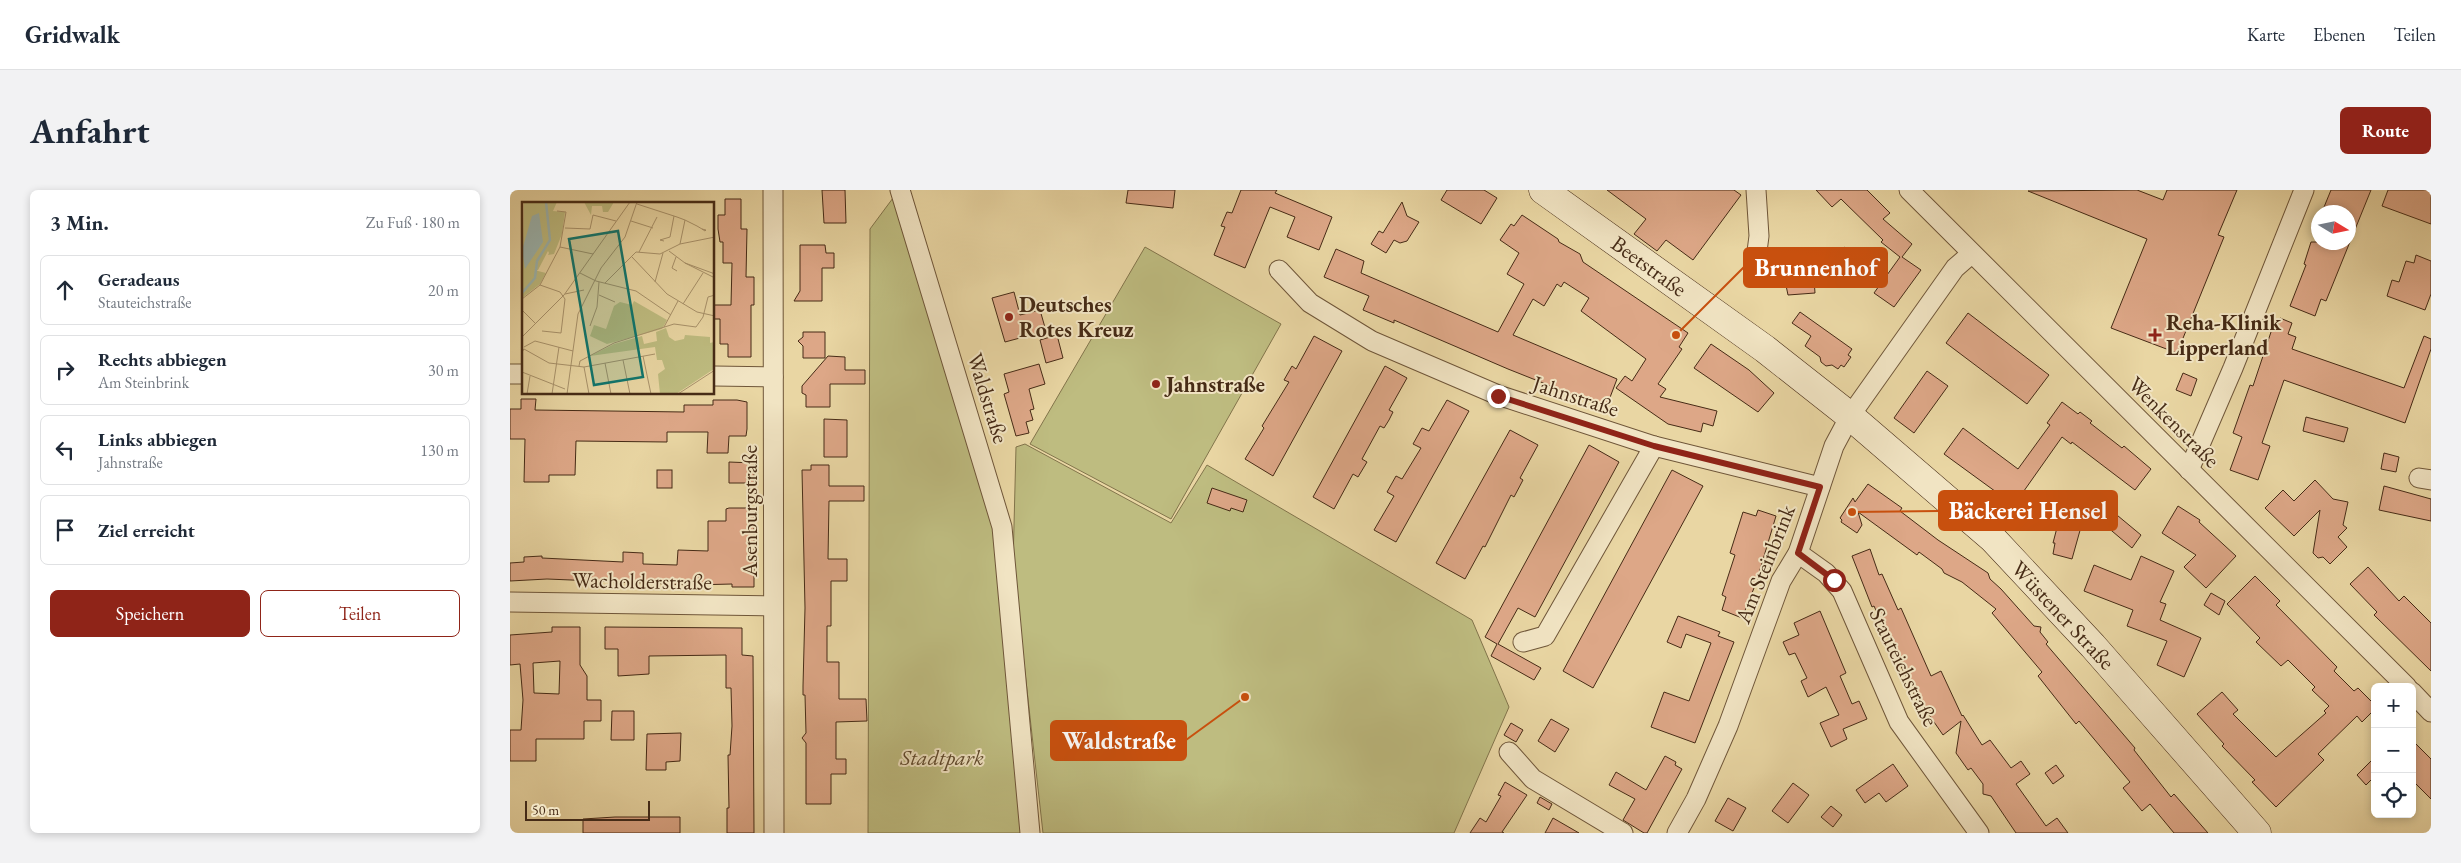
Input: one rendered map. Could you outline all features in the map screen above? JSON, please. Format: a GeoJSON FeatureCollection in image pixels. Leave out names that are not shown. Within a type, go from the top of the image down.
{"type":"FeatureCollection","features":[{"type":"Feature","properties":{"kind":"main road","name":"Beetstraße"},"geometry":{"type":"LineString","coordinates":[[1542,190],[1765,349],[1850,416]]}},
{"type":"Feature","properties":{"kind":"main road","name":"Wüstener Straße"},"geometry":{"type":"LineString","coordinates":[[1850,416],[1993,539],[2092,646],[2257,833]]}},
{"type":"Feature","properties":{"kind":"street","name":"Asenburgstraße"},"geometry":{"type":"LineString","coordinates":[[773,190],[774,833]]}},
{"type":"Feature","properties":{"kind":"street","name":"Waldstraße"},"geometry":{"type":"LineString","coordinates":[[900,190],[1002,527],[1030,833]]}},
{"type":"Feature","properties":{"kind":"street"},"geometry":{"type":"LineString","coordinates":[[1754,275],[1759,236],[1756,190]]}},
{"type":"Feature","properties":{"kind":"street","name":"Wenkenstraße"},"geometry":{"type":"LineString","coordinates":[[1908,190],[2402,683]]}},
{"type":"Feature","properties":{"kind":"street"},"geometry":{"type":"LineString","coordinates":[[2189,470],[2248,332],[2304,190]]}},
{"type":"Feature","properties":{"kind":"street","name":"Am Steinbrink"},"geometry":{"type":"LineString","coordinates":[[1677,833],[1696,799],[1728,726],[1781,581],[1798,553],[1834,446],[1850,416],[1955,268],[1971,254]]}},
{"type":"Feature","properties":{"kind":"street","name":"Jahnstraße"},"geometry":{"type":"LineString","coordinates":[[1279,270],[1310,303],[1372,342],[1498,396],[1654,446],[1820,487]]}},
{"type":"Feature","properties":{"kind":"street"},"geometry":{"type":"LineString","coordinates":[[715,376],[773,377]]}},
{"type":"Feature","properties":{"kind":"street"},"geometry":{"type":"LineString","coordinates":[[1523,642],[1545,636],[1654,446]]}},
{"type":"Feature","properties":{"kind":"street","name":"Stauteichstraße"},"geometry":{"type":"LineString","coordinates":[[1798,553],[1826,573],[1842,590],[1899,722],[1979,833]]}},
{"type":"Feature","properties":{"kind":"street","name":"Wacholderstraße"},"geometry":{"type":"LineString","coordinates":[[510,602],[773,606]]}},
{"type":"Feature","properties":{"kind":"street"},"geometry":{"type":"LineString","coordinates":[[2416,696],[2431,712]]}},
{"type":"Feature","properties":{"kind":"street"},"geometry":{"type":"LineString","coordinates":[[1509,752],[1533,779],[1622,833]]}},
{"type":"Feature","properties":{"kind":"green space","name":"Stadtpark"},"geometry":{"type":"Polygon","coordinates":[[[893,198],[996,529],[1024,833],[868,833],[870,229],[893,198]]]}},
{"type":"Feature","properties":{"kind":"green space","name":"Jahnstraße"},"geometry":{"type":"Polygon","coordinates":[[[1145,247],[1281,324],[1171,519],[1030,444],[1145,247]]]}},
{"type":"Feature","properties":{"kind":"green space"},"geometry":{"type":"Polygon","coordinates":[[[1025,444],[1171,523],[1207,465],[1472,620],[1509,707],[1454,833],[1043,833],[1013,565],[1016,447],[1025,444]]]}},
{"type":"Feature","properties":{"kind":"building"},"geometry":{"type":"Polygon","coordinates":[[[822,190],[845,190],[846,223],[824,223],[822,190]]]}},
{"type":"Feature","properties":{"kind":"building"},"geometry":{"type":"Polygon","coordinates":[[[1128,190],[1175,190],[1173,208],[1126,203],[1128,190]]]}},
{"type":"Feature","properties":{"kind":"building"},"geometry":{"type":"Polygon","coordinates":[[[1241,190],[1277,190],[1275,193],[1332,217],[1319,250],[1287,237],[1295,217],[1270,207],[1245,268],[1214,255],[1225,227],[1221,226],[1227,212],[1232,213],[1241,190]]]}},
{"type":"Feature","properties":{"kind":"building"},"geometry":{"type":"Polygon","coordinates":[[[1447,190],[1484,190],[1497,198],[1481,224],[1441,200],[1447,190]]]}},
{"type":"Feature","properties":{"kind":"building"},"geometry":{"type":"Polygon","coordinates":[[[1607,190],[1734,190],[1741,195],[1693,260],[1666,240],[1657,251],[1634,234],[1646,219],[1607,190]]]}},
{"type":"Feature","properties":{"kind":"building"},"geometry":{"type":"Polygon","coordinates":[[[1816,190],[1867,190],[1890,213],[1883,219],[1912,244],[1902,257],[1921,270],[1894,307],[1874,293],[1900,257],[1881,242],[1883,240],[1841,199],[1832,207],[1816,190]]]}},
{"type":"Feature","properties":{"kind":"building"},"geometry":{"type":"Polygon","coordinates":[[[2137,190],[2163,200],[2167,190],[2237,190],[2218,235],[2224,237],[2177,353],[2111,328],[2147,239],[2028,191],[2137,190]]]}},
{"type":"Feature","properties":{"kind":"building"},"geometry":{"type":"Polygon","coordinates":[[[2331,190],[2371,190],[2356,227],[2356,205],[2325,205],[2331,190]]]}},
{"type":"Feature","properties":{"kind":"building"},"geometry":{"type":"Polygon","coordinates":[[[2388,190],[2431,190],[2431,224],[2382,206],[2388,190]]]}},
{"type":"Feature","properties":{"kind":"building"},"geometry":{"type":"Polygon","coordinates":[[[725,199],[741,199],[741,229],[747,229],[746,277],[754,277],[754,305],[751,305],[751,357],[728,357],[728,344],[720,344],[720,319],[715,319],[715,305],[731,305],[732,263],[723,263],[723,242],[720,242],[718,229],[718,215],[725,215],[725,199]]]}},
{"type":"Feature","properties":{"kind":"building"},"geometry":{"type":"Polygon","coordinates":[[[1402,202],[1407,216],[1419,222],[1407,241],[1400,243],[1394,240],[1386,253],[1371,244],[1379,231],[1383,233],[1402,202]]]}},
{"type":"Feature","properties":{"kind":"building"},"geometry":{"type":"Polygon","coordinates":[[[1522,215],[1558,239],[1559,242],[1580,254],[1583,262],[1688,333],[1679,347],[1682,349],[1658,384],[1666,389],[1660,397],[1717,411],[1713,426],[1703,423],[1701,432],[1668,424],[1616,388],[1625,376],[1632,381],[1646,359],[1581,311],[1589,298],[1564,282],[1561,287],[1557,284],[1544,306],[1533,299],[1513,335],[1617,379],[1606,408],[1508,369],[1394,320],[1394,323],[1363,310],[1369,296],[1324,277],[1336,249],[1364,261],[1361,273],[1498,332],[1524,284],[1507,274],[1519,253],[1500,240],[1511,224],[1514,226],[1522,215]]]}},
{"type":"Feature","properties":{"kind":"building"},"geometry":{"type":"Polygon","coordinates":[[[2311,242],[2311,250],[2347,250],[2326,301],[2321,299],[2315,316],[2290,306],[2306,265],[2304,264],[2311,242]]]}},
{"type":"Feature","properties":{"kind":"building"},"geometry":{"type":"Polygon","coordinates":[[[800,245],[825,245],[826,253],[834,253],[834,268],[822,268],[822,301],[794,301],[800,291],[800,245]]]}},
{"type":"Feature","properties":{"kind":"building"},"geometry":{"type":"Polygon","coordinates":[[[1844,247],[1862,261],[1851,275],[1833,262],[1844,247]]]}},
{"type":"Feature","properties":{"kind":"building"},"geometry":{"type":"Polygon","coordinates":[[[2416,255],[2431,261],[2431,294],[2425,310],[2387,296],[2392,280],[2399,282],[2406,261],[2414,263],[2416,255]]]}},
{"type":"Feature","properties":{"kind":"building"},"geometry":{"type":"Polygon","coordinates":[[[1813,265],[1815,293],[1788,295],[1783,271],[1787,267],[1813,265]]]}},
{"type":"Feature","properties":{"kind":"building","name":"Deutsches Rotes Kreuz"},"geometry":{"type":"Polygon","coordinates":[[[1014,292],[1020,315],[1040,310],[1046,331],[1005,342],[992,298],[1014,292]]]}},
{"type":"Feature","properties":{"kind":"building"},"geometry":{"type":"Polygon","coordinates":[[[1800,312],[1852,349],[1848,355],[1851,357],[1844,367],[1841,365],[1838,369],[1832,365],[1826,366],[1821,362],[1820,357],[1805,346],[1811,336],[1792,323],[1800,312]]]}},
{"type":"Feature","properties":{"kind":"building"},"geometry":{"type":"Polygon","coordinates":[[[1968,313],[2049,375],[2027,404],[1946,343],[1968,313]]]}},
{"type":"Feature","properties":{"kind":"building"},"geometry":{"type":"Polygon","coordinates":[[[2280,318],[2292,323],[2288,334],[2296,337],[2292,349],[2404,388],[2424,336],[2431,339],[2431,349],[2405,423],[2284,380],[2262,443],[2270,446],[2258,480],[2230,470],[2242,437],[2233,433],[2250,385],[2253,386],[2272,329],[2276,330],[2280,318]]]}},
{"type":"Feature","properties":{"kind":"building"},"geometry":{"type":"Polygon","coordinates":[[[803,332],[825,332],[825,358],[803,358],[803,346],[798,341],[803,337],[803,332]]]}},
{"type":"Feature","properties":{"kind":"building"},"geometry":{"type":"Polygon","coordinates":[[[1057,335],[1063,358],[1046,363],[1040,340],[1057,335]]]}},
{"type":"Feature","properties":{"kind":"building"},"geometry":{"type":"Polygon","coordinates":[[[1314,336],[1342,351],[1273,476],[1245,459],[1264,428],[1262,426],[1289,382],[1284,380],[1292,366],[1296,369],[1314,336]]]}},
{"type":"Feature","properties":{"kind":"building"},"geometry":{"type":"Polygon","coordinates":[[[1711,344],[1749,370],[1774,393],[1758,412],[1694,368],[1711,344]]]}},
{"type":"Feature","properties":{"kind":"building"},"geometry":{"type":"Polygon","coordinates":[[[828,356],[845,357],[845,370],[865,370],[865,384],[830,384],[830,407],[806,407],[806,395],[802,393],[802,386],[828,356]]]}},
{"type":"Feature","properties":{"kind":"building"},"geometry":{"type":"Polygon","coordinates":[[[1039,364],[1045,384],[1029,389],[1034,409],[1030,410],[1033,420],[1026,422],[1029,433],[1016,436],[1004,394],[1009,392],[1004,374],[1039,364]]]}},
{"type":"Feature","properties":{"kind":"building"},"geometry":{"type":"Polygon","coordinates":[[[1385,366],[1407,378],[1389,410],[1393,412],[1389,420],[1384,428],[1380,426],[1362,459],[1367,462],[1358,477],[1353,474],[1334,509],[1313,497],[1385,366]]]}},
{"type":"Feature","properties":{"kind":"building"},"geometry":{"type":"Polygon","coordinates":[[[1927,371],[1948,386],[1914,433],[1894,418],[1927,371]]]}},
{"type":"Feature","properties":{"kind":"building"},"geometry":{"type":"Polygon","coordinates":[[[2183,373],[2197,379],[2191,396],[2176,390],[2183,373]]]}},
{"type":"Feature","properties":{"kind":"building"},"geometry":{"type":"Polygon","coordinates":[[[521,399],[536,399],[535,410],[684,412],[684,405],[713,405],[713,400],[737,400],[747,402],[746,436],[729,436],[728,453],[707,453],[708,432],[667,432],[667,442],[576,441],[575,475],[549,475],[549,482],[524,482],[525,439],[510,439],[510,409],[521,409],[521,399]]]}},
{"type":"Feature","properties":{"kind":"building"},"geometry":{"type":"Polygon","coordinates":[[[1447,400],[1469,411],[1396,542],[1374,530],[1394,496],[1387,492],[1396,476],[1402,479],[1421,448],[1413,444],[1422,428],[1429,431],[1447,400]]]}},
{"type":"Feature","properties":{"kind":"building"},"geometry":{"type":"Polygon","coordinates":[[[2062,402],[2078,414],[2080,412],[2092,421],[2090,423],[2122,448],[2124,446],[2151,469],[2135,490],[2072,442],[2071,444],[2062,437],[2014,505],[1944,454],[1963,428],[2018,469],[2050,425],[2047,423],[2062,402]]]}},
{"type":"Feature","properties":{"kind":"building"},"geometry":{"type":"Polygon","coordinates":[[[2306,417],[2348,428],[2344,442],[2303,431],[2306,417]]]}},
{"type":"Feature","properties":{"kind":"building"},"geometry":{"type":"Polygon","coordinates":[[[824,419],[847,420],[847,457],[824,457],[824,419]]]}},
{"type":"Feature","properties":{"kind":"building"},"geometry":{"type":"Polygon","coordinates":[[[1510,430],[1538,445],[1520,478],[1523,480],[1514,497],[1511,495],[1485,547],[1483,546],[1465,579],[1436,563],[1510,430]]]}},
{"type":"Feature","properties":{"kind":"building"},"geometry":{"type":"Polygon","coordinates":[[[1589,445],[1619,462],[1535,617],[1518,608],[1498,644],[1541,668],[1534,680],[1491,656],[1497,644],[1485,637],[1589,445]]]}},
{"type":"Feature","properties":{"kind":"building"},"geometry":{"type":"Polygon","coordinates":[[[2384,453],[2399,457],[2396,472],[2381,469],[2384,453]]]}},
{"type":"Feature","properties":{"kind":"building"},"geometry":{"type":"Polygon","coordinates":[[[729,462],[754,463],[754,483],[729,483],[729,462]]]}},
{"type":"Feature","properties":{"kind":"building"},"geometry":{"type":"Polygon","coordinates":[[[811,465],[829,465],[829,486],[864,486],[864,501],[829,501],[828,559],[847,559],[847,581],[831,581],[831,626],[827,626],[827,662],[839,662],[839,699],[866,699],[867,721],[836,722],[836,759],[846,759],[846,774],[831,774],[831,804],[806,804],[806,743],[802,738],[806,733],[805,695],[803,695],[805,608],[802,470],[811,470],[811,465]]]}},
{"type":"Feature","properties":{"kind":"building"},"geometry":{"type":"Polygon","coordinates":[[[657,470],[672,470],[672,488],[657,488],[657,470]]]}},
{"type":"Feature","properties":{"kind":"building"},"geometry":{"type":"Polygon","coordinates":[[[1672,470],[1703,486],[1593,688],[1563,671],[1672,470]]]}},
{"type":"Feature","properties":{"kind":"building"},"geometry":{"type":"Polygon","coordinates":[[[2315,480],[2333,499],[2348,502],[2343,525],[2347,528],[2338,537],[2347,547],[2330,564],[2323,557],[2318,558],[2313,553],[2320,510],[2294,536],[2265,508],[2283,490],[2294,501],[2315,480]]]}},
{"type":"Feature","properties":{"kind":"building"},"geometry":{"type":"Polygon","coordinates":[[[1868,484],[1902,508],[1900,511],[1938,540],[1988,573],[1990,579],[2034,626],[2041,627],[2040,632],[2048,642],[2046,644],[2135,748],[2134,750],[2171,797],[2174,794],[2208,833],[2174,833],[2150,804],[2142,811],[2123,788],[2130,782],[2079,721],[2076,724],[2038,676],[2042,672],[1992,613],[1996,609],[1962,582],[1944,573],[1942,569],[1919,552],[1917,555],[1858,512],[1862,525],[1857,533],[1841,522],[1840,518],[1853,498],[1855,502],[1868,484]]]}},
{"type":"Feature","properties":{"kind":"building"},"geometry":{"type":"Polygon","coordinates":[[[2384,486],[2431,499],[2431,521],[2379,510],[2384,486]]]}},
{"type":"Feature","properties":{"kind":"building"},"geometry":{"type":"Polygon","coordinates":[[[1212,488],[1247,500],[1243,512],[1231,508],[1230,511],[1207,503],[1212,488]]]}},
{"type":"Feature","properties":{"kind":"building"},"geometry":{"type":"Polygon","coordinates":[[[2066,493],[2091,499],[2094,496],[2141,535],[2132,548],[2086,509],[2072,559],[2053,554],[2055,543],[2053,543],[2066,493]]]}},
{"type":"Feature","properties":{"kind":"building"},"geometry":{"type":"Polygon","coordinates":[[[2178,506],[2200,520],[2199,522],[2236,556],[2206,588],[2184,567],[2196,555],[2162,533],[2178,506]]]}},
{"type":"Feature","properties":{"kind":"building"},"geometry":{"type":"Polygon","coordinates":[[[754,508],[754,587],[732,587],[732,584],[692,585],[547,579],[510,581],[510,563],[524,562],[524,557],[542,556],[542,558],[623,562],[623,552],[643,553],[643,564],[677,565],[678,550],[708,551],[708,521],[726,521],[726,509],[754,508]]]}},
{"type":"Feature","properties":{"kind":"building"},"geometry":{"type":"Polygon","coordinates":[[[1758,510],[1776,516],[1756,583],[1742,618],[1722,610],[1726,597],[1722,595],[1735,555],[1730,553],[1743,512],[1756,516],[1758,510]]]}},
{"type":"Feature","properties":{"kind":"building"},"geometry":{"type":"Polygon","coordinates":[[[1870,549],[1879,575],[1882,574],[1898,610],[1901,608],[1931,676],[1941,671],[1962,716],[1982,745],[1990,740],[2011,768],[2021,761],[2030,774],[2016,784],[2046,826],[2057,818],[2068,833],[2016,833],[1991,796],[1983,794],[1983,784],[1971,768],[1968,770],[1956,753],[1961,721],[1943,735],[1925,709],[1922,711],[1900,664],[1902,664],[1890,636],[1884,638],[1884,628],[1874,606],[1872,607],[1852,556],[1870,549]]]}},
{"type":"Feature","properties":{"kind":"building"},"geometry":{"type":"Polygon","coordinates":[[[2141,556],[2174,571],[2160,602],[2166,604],[2160,620],[2201,638],[2184,677],[2157,665],[2167,641],[2127,626],[2133,610],[2084,591],[2094,565],[2131,580],[2141,556]]]}},
{"type":"Feature","properties":{"kind":"building"},"geometry":{"type":"Polygon","coordinates":[[[2368,567],[2399,601],[2404,596],[2431,623],[2431,671],[2374,615],[2377,612],[2350,584],[2368,567]]]}},
{"type":"Feature","properties":{"kind":"building"},"geometry":{"type":"Polygon","coordinates":[[[2255,576],[2280,601],[2276,605],[2337,667],[2334,671],[2354,691],[2358,688],[2371,701],[2371,713],[2362,722],[2357,716],[2318,754],[2324,760],[2276,807],[2252,782],[2255,780],[2222,746],[2224,744],[2197,714],[2222,692],[2238,710],[2233,714],[2276,757],[2326,713],[2324,711],[2329,706],[2312,690],[2315,687],[2288,660],[2281,666],[2256,642],[2260,638],[2227,604],[2255,576]]]}},
{"type":"Feature","properties":{"kind":"building"},"geometry":{"type":"Polygon","coordinates":[[[2211,593],[2225,601],[2219,615],[2204,605],[2211,593]]]}},
{"type":"Feature","properties":{"kind":"building"},"geometry":{"type":"Polygon","coordinates":[[[1820,611],[1846,673],[1840,676],[1852,704],[1859,701],[1867,719],[1843,729],[1847,739],[1831,747],[1820,723],[1839,715],[1826,687],[1808,697],[1801,681],[1807,678],[1795,653],[1789,655],[1783,642],[1799,635],[1794,623],[1820,611]]]}},
{"type":"Feature","properties":{"kind":"building"},"geometry":{"type":"Polygon","coordinates":[[[1678,616],[1720,632],[1718,636],[1734,642],[1695,743],[1651,727],[1664,692],[1689,701],[1711,643],[1686,634],[1681,648],[1667,642],[1678,616]]]}},
{"type":"Feature","properties":{"kind":"building"},"geometry":{"type":"Polygon","coordinates":[[[552,627],[580,627],[580,665],[587,676],[587,700],[601,700],[601,721],[584,721],[584,739],[536,739],[536,761],[510,761],[510,730],[521,730],[523,700],[520,664],[510,665],[510,635],[552,632],[552,627]],[[560,661],[533,663],[534,693],[559,694],[560,661]]]}},
{"type":"Feature","properties":{"kind":"building"},"geometry":{"type":"Polygon","coordinates":[[[605,627],[742,628],[742,655],[753,656],[754,833],[727,833],[727,808],[729,808],[728,755],[730,755],[732,726],[731,688],[726,688],[726,655],[649,656],[649,674],[618,676],[618,649],[605,649],[605,627]]]}},
{"type":"Feature","properties":{"kind":"building"},"geometry":{"type":"Polygon","coordinates":[[[612,711],[634,711],[634,740],[611,740],[612,711]]]}},
{"type":"Feature","properties":{"kind":"building"},"geometry":{"type":"Polygon","coordinates":[[[1551,719],[1569,729],[1555,752],[1538,741],[1551,719]]]}},
{"type":"Feature","properties":{"kind":"building"},"geometry":{"type":"Polygon","coordinates":[[[1511,723],[1523,730],[1516,742],[1504,735],[1511,723]]]}},
{"type":"Feature","properties":{"kind":"building"},"geometry":{"type":"Polygon","coordinates":[[[681,733],[680,761],[666,762],[666,770],[646,770],[647,734],[681,733]]]}},
{"type":"Feature","properties":{"kind":"building"},"geometry":{"type":"Polygon","coordinates":[[[2416,744],[2431,759],[2431,799],[2416,784],[2416,744]]]}},
{"type":"Feature","properties":{"kind":"building"},"geometry":{"type":"Polygon","coordinates":[[[1665,756],[1676,762],[1675,765],[1682,769],[1647,833],[1644,833],[1623,820],[1635,799],[1609,785],[1616,772],[1646,790],[1665,756]]]}},
{"type":"Feature","properties":{"kind":"building"},"geometry":{"type":"Polygon","coordinates":[[[2371,761],[2371,780],[2366,785],[2357,775],[2371,761]]]}},
{"type":"Feature","properties":{"kind":"building"},"geometry":{"type":"Polygon","coordinates":[[[1893,764],[1908,786],[1886,802],[1879,793],[1865,803],[1856,790],[1893,764]]]}},
{"type":"Feature","properties":{"kind":"building"},"geometry":{"type":"Polygon","coordinates":[[[2056,765],[2064,776],[2053,784],[2045,773],[2056,765]]]}},
{"type":"Feature","properties":{"kind":"building"},"geometry":{"type":"Polygon","coordinates":[[[1505,782],[1527,795],[1502,832],[1504,833],[1470,833],[1480,818],[1486,822],[1501,796],[1498,795],[1505,782]]]}},
{"type":"Feature","properties":{"kind":"building"},"geometry":{"type":"Polygon","coordinates":[[[1793,783],[1809,795],[1788,823],[1772,811],[1793,783]]]}},
{"type":"Feature","properties":{"kind":"building"},"geometry":{"type":"Polygon","coordinates":[[[1540,797],[1552,804],[1549,810],[1537,803],[1540,797]]]}},
{"type":"Feature","properties":{"kind":"building"},"geometry":{"type":"Polygon","coordinates":[[[1728,798],[1746,808],[1733,831],[1715,821],[1728,798]]]}},
{"type":"Feature","properties":{"kind":"building"},"geometry":{"type":"Polygon","coordinates":[[[1831,806],[1842,815],[1833,827],[1821,817],[1831,806]]]}},
{"type":"Feature","properties":{"kind":"building"},"geometry":{"type":"Polygon","coordinates":[[[680,817],[680,833],[583,833],[583,819],[680,817]]]}},
{"type":"Feature","properties":{"kind":"building"},"geometry":{"type":"Polygon","coordinates":[[[1553,818],[1579,833],[1545,833],[1553,818]]]}},
{"type":"Feature","properties":{"kind":"place","name":"Deutsches Rotes Kreuz"},"geometry":{"type":"Point","coordinates":[1009,317]}},
{"type":"Feature","properties":{"kind":"place","name":"Brunnenhof"},"geometry":{"type":"Point","coordinates":[1676,335]}},
{"type":"Feature","properties":{"kind":"place","name":"Reha-Klinik Lipperland"},"geometry":{"type":"Point","coordinates":[2155,335]}},
{"type":"Feature","properties":{"kind":"place","name":"Jahnstraße"},"geometry":{"type":"Point","coordinates":[1156,384]}},
{"type":"Feature","properties":{"kind":"place","name":"Bäckerei Hensel"},"geometry":{"type":"Point","coordinates":[1852,512]}},
{"type":"Feature","properties":{"kind":"place","name":"Waldstraße"},"geometry":{"type":"Point","coordinates":[1245,697]}},
{"type":"Feature","properties":{"kind":"route"},"geometry":{"type":"LineString","coordinates":[[1498,396],[1654,446],[1820,487],[1798,553],[1834,580]]}}]}
